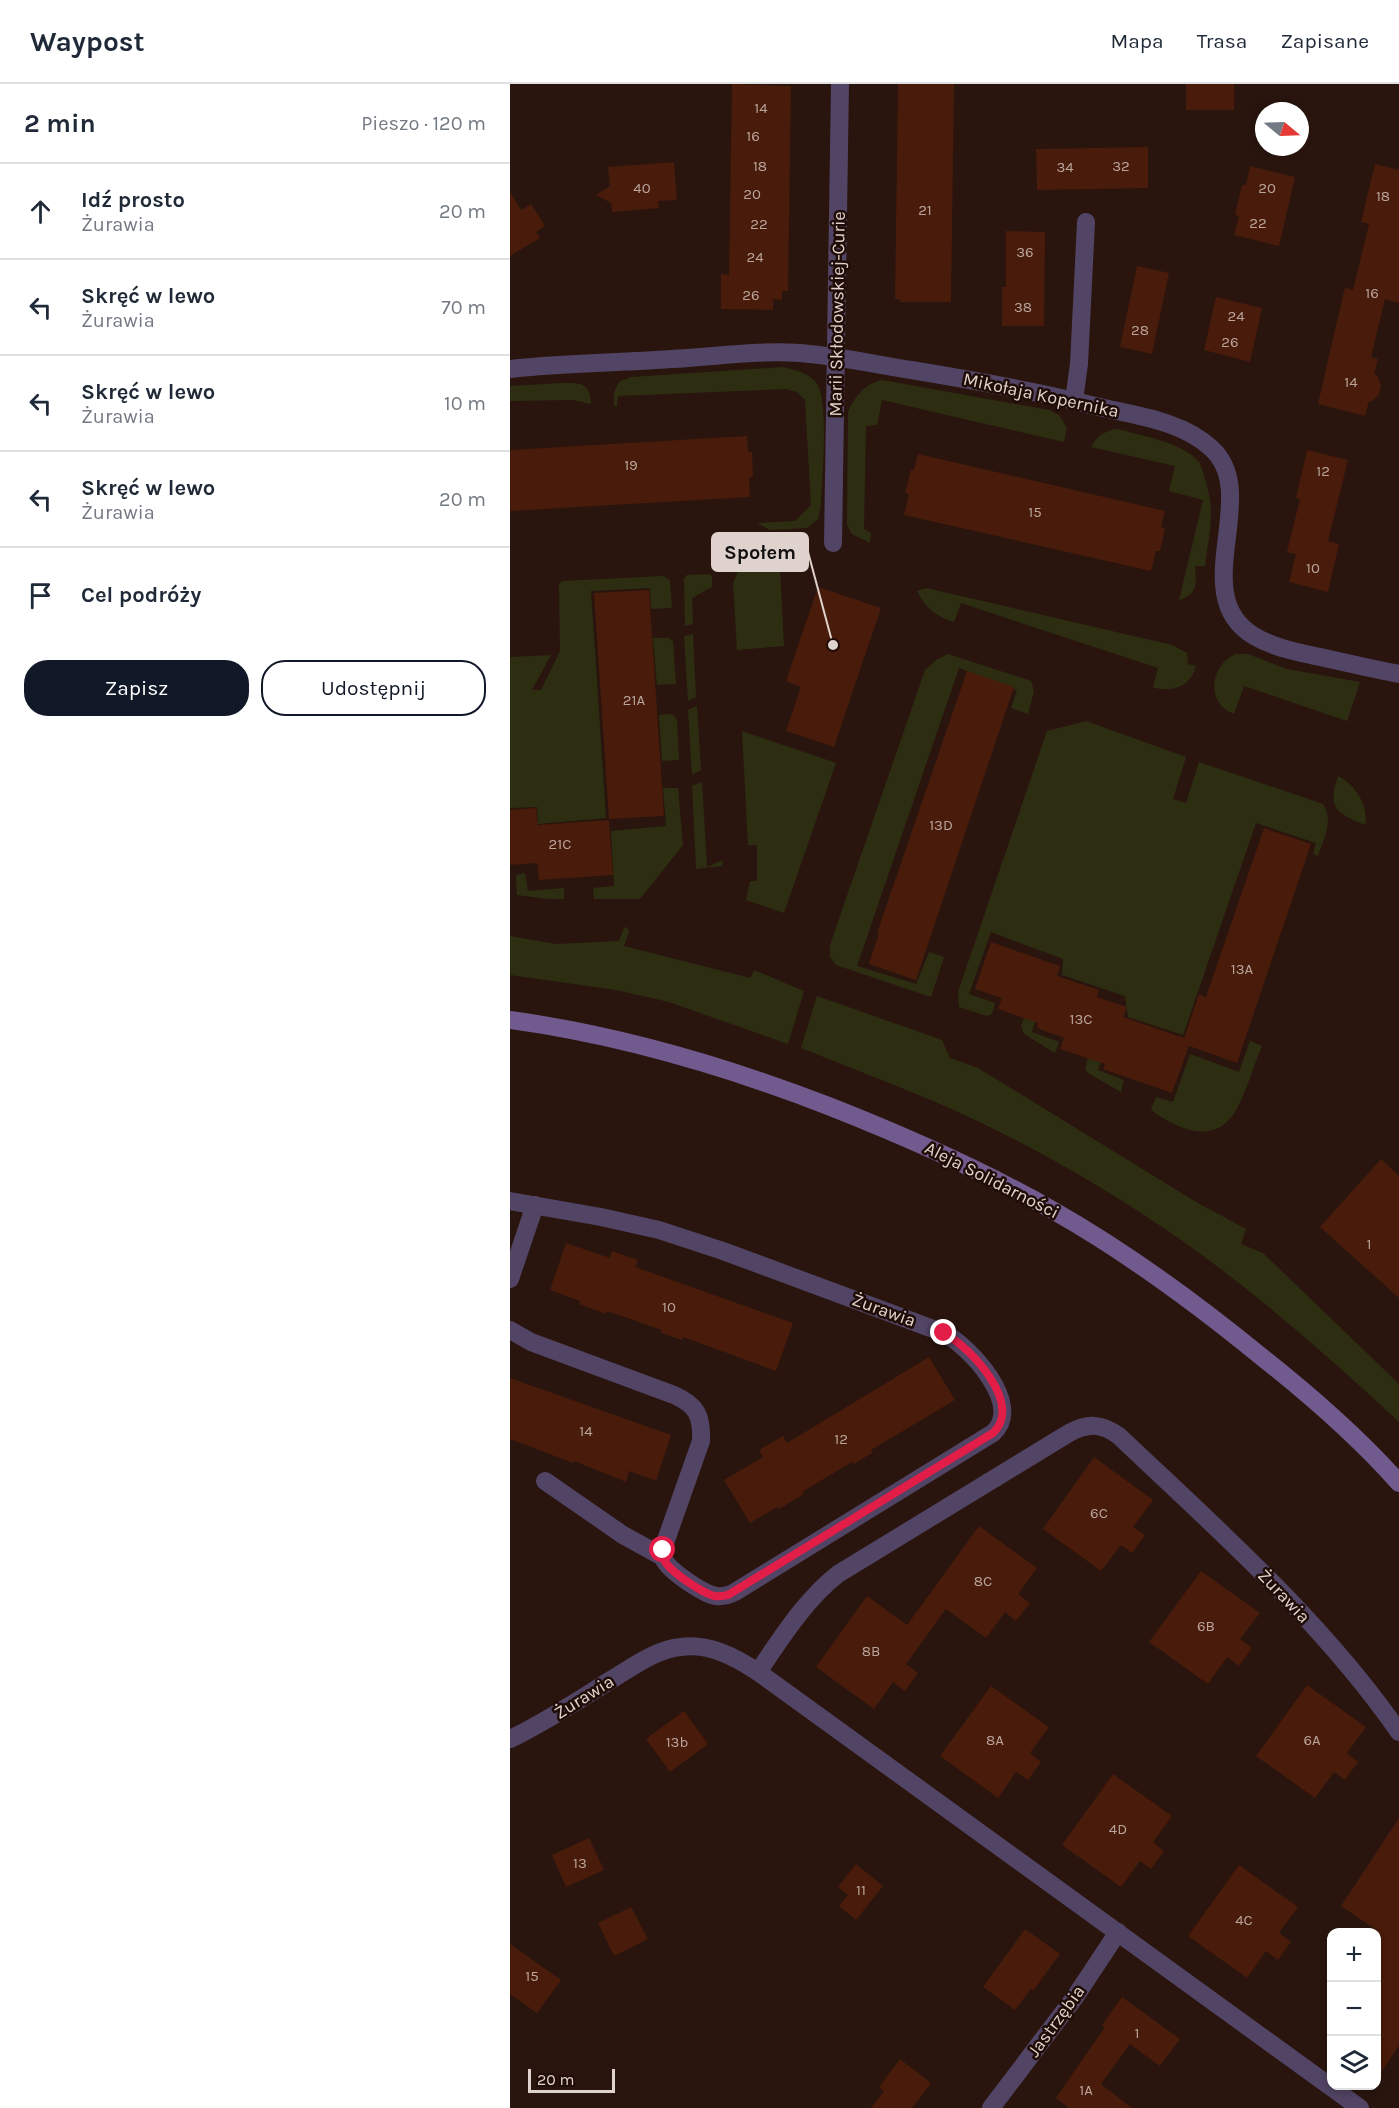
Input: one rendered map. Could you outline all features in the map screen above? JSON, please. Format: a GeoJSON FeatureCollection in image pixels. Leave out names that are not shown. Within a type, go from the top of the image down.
{"type":"FeatureCollection","features":[{"type":"Feature","properties":{"kind":"main road","name":"Aleja Solidarności"},"geometry":{"type":"LineString","coordinates":[[510,1020],[634,1044],[751,1078],[898,1134],[995,1179],[1055,1211],[1100,1239],[1210,1315],[1289,1378],[1335,1419],[1399,1483]]}},
{"type":"Feature","properties":{"kind":"street","name":"Marii Skłodowskiej-Curie"},"geometry":{"type":"LineString","coordinates":[[833,543],[840,84]]}},
{"type":"Feature","properties":{"kind":"street"},"geometry":{"type":"LineString","coordinates":[[1074,400],[1079,364],[1086,222]]}},
{"type":"Feature","properties":{"kind":"street","name":"Mikołaja Kopernika"},"geometry":{"type":"LineString","coordinates":[[510,369],[780,353],[836,358],[1000,385],[1074,400],[1180,429],[1199,438],[1219,456],[1226,470],[1230,500],[1224,561],[1225,593],[1234,618],[1253,636],[1281,648],[1399,674]]}},
{"type":"Feature","properties":{"kind":"street","name":"Żurawia"},"geometry":{"type":"LineString","coordinates":[[510,1201],[659,1230],[933,1328],[954,1338],[971,1353],[986,1372],[1002,1403],[1001,1423],[993,1433],[735,1592],[721,1596],[707,1593],[678,1574],[663,1557],[623,1534],[545,1482]]}},
{"type":"Feature","properties":{"kind":"street"},"geometry":{"type":"LineString","coordinates":[[510,1279],[535,1205]]}},
{"type":"Feature","properties":{"kind":"street"},"geometry":{"type":"LineString","coordinates":[[510,1330],[531,1342],[674,1395],[689,1402],[694,1408],[700,1423],[700,1441],[665,1542],[663,1557]]}},
{"type":"Feature","properties":{"kind":"street","name":"Żurawia"},"geometry":{"type":"LineString","coordinates":[[758,1672],[802,1610],[838,1574],[1069,1433],[1081,1427],[1099,1425],[1119,1436],[1289,1600],[1346,1662],[1399,1732]]}},
{"type":"Feature","properties":{"kind":"street","name":"Żurawia"},"geometry":{"type":"LineString","coordinates":[[510,1739],[550,1718],[630,1668],[666,1650],[687,1646],[729,1655],[758,1672],[1360,2108]]}},
{"type":"Feature","properties":{"kind":"street","name":"Jastrzębia"},"geometry":{"type":"LineString","coordinates":[[991,2108],[1075,1997],[1118,1932]]}},
{"type":"Feature","properties":{"kind":"shaded area"},"geometry":{"type":"Polygon","coordinates":[[[784,367],[802,372],[814,380],[821,393],[823,407],[821,505],[818,519],[807,528],[770,530],[757,523],[795,521],[811,505],[805,400],[797,392],[786,389],[618,396],[617,406],[614,406],[614,392],[619,382],[631,377],[784,367]]]}},
{"type":"Feature","properties":{"kind":"shaded area"},"geometry":{"type":"Polygon","coordinates":[[[882,380],[1049,410],[1059,415],[1067,428],[1064,442],[882,400],[877,425],[866,426],[864,529],[871,533],[870,543],[852,534],[847,525],[848,412],[861,392],[882,380]]]}},
{"type":"Feature","properties":{"kind":"shaded area"},"geometry":{"type":"Polygon","coordinates":[[[561,383],[583,385],[589,391],[591,404],[573,400],[510,401],[510,386],[561,383]]]}},
{"type":"Feature","properties":{"kind":"shaded area"},"geometry":{"type":"Polygon","coordinates":[[[1118,429],[1183,449],[1192,455],[1201,466],[1210,502],[1210,533],[1205,566],[1195,566],[1195,587],[1185,598],[1179,600],[1203,500],[1169,491],[1175,466],[1091,447],[1102,434],[1118,429]]]}},
{"type":"Feature","properties":{"kind":"shaded area"},"geometry":{"type":"Polygon","coordinates":[[[780,567],[784,646],[737,650],[733,583],[739,569],[780,567]]]}},
{"type":"Feature","properties":{"kind":"shaded area"},"geometry":{"type":"Polygon","coordinates":[[[709,574],[712,576],[712,587],[692,598],[693,624],[685,626],[684,579],[687,575],[709,574]]]}},
{"type":"Feature","properties":{"kind":"shaded area"},"geometry":{"type":"Polygon","coordinates":[[[663,576],[670,580],[672,608],[651,609],[650,588],[591,591],[606,818],[538,824],[537,807],[510,808],[510,657],[551,655],[532,690],[541,690],[560,651],[559,584],[562,581],[663,576]]]}},
{"type":"Feature","properties":{"kind":"shaded area"},"geometry":{"type":"Polygon","coordinates":[[[926,588],[1172,645],[1187,653],[1188,664],[1196,666],[1190,679],[1179,687],[1160,689],[1153,687],[1158,668],[961,603],[954,622],[947,620],[932,611],[920,597],[917,591],[926,588]]]}},
{"type":"Feature","properties":{"kind":"shaded area"},"geometry":{"type":"Polygon","coordinates":[[[693,634],[696,697],[688,701],[684,636],[693,634]]]}},
{"type":"Feature","properties":{"kind":"shaded area"},"geometry":{"type":"Polygon","coordinates":[[[653,638],[668,638],[673,641],[676,684],[657,685],[653,638]]]}},
{"type":"Feature","properties":{"kind":"shaded area"},"geometry":{"type":"Polygon","coordinates":[[[948,654],[1031,681],[1034,691],[1028,714],[1011,708],[1017,690],[959,668],[857,966],[916,984],[929,952],[944,957],[931,997],[836,965],[830,957],[830,945],[925,670],[936,660],[948,654]]]}},
{"type":"Feature","properties":{"kind":"shaded area"},"geometry":{"type":"Polygon","coordinates":[[[1236,654],[1248,654],[1287,669],[1360,682],[1347,721],[1244,686],[1234,714],[1225,709],[1218,702],[1214,684],[1221,666],[1236,654]]]}},
{"type":"Feature","properties":{"kind":"shaded area"},"geometry":{"type":"Polygon","coordinates":[[[697,706],[701,770],[692,775],[688,710],[697,706]]]}},
{"type":"Feature","properties":{"kind":"shaded area"},"geometry":{"type":"Polygon","coordinates":[[[672,714],[677,720],[679,760],[662,761],[659,715],[672,714]]]}},
{"type":"Feature","properties":{"kind":"shaded area"},"geometry":{"type":"Polygon","coordinates":[[[1086,721],[1186,757],[1173,799],[1186,803],[1199,762],[1323,804],[1326,810],[1327,830],[1318,856],[1313,854],[1316,843],[1256,823],[1183,1035],[1128,1017],[1125,996],[1062,975],[1063,959],[991,932],[969,994],[995,1003],[992,1014],[987,1016],[959,1007],[958,992],[1047,731],[1086,721]]]}},
{"type":"Feature","properties":{"kind":"shaded area"},"geometry":{"type":"Polygon","coordinates":[[[742,731],[836,763],[784,913],[746,900],[750,881],[757,881],[757,845],[748,845],[742,731]]]}},
{"type":"Feature","properties":{"kind":"shaded area"},"geometry":{"type":"Polygon","coordinates":[[[1338,776],[1355,790],[1363,803],[1365,825],[1347,817],[1336,808],[1334,795],[1338,776]]]}},
{"type":"Feature","properties":{"kind":"shaded area"},"geometry":{"type":"Polygon","coordinates":[[[702,782],[707,867],[723,860],[722,866],[696,869],[692,786],[702,782]]]}},
{"type":"Feature","properties":{"kind":"shaded area"},"geometry":{"type":"Polygon","coordinates":[[[663,788],[678,788],[683,845],[640,899],[594,899],[593,888],[614,886],[611,831],[666,826],[663,788]]]}},
{"type":"Feature","properties":{"kind":"shaded area"},"geometry":{"type":"Polygon","coordinates":[[[525,873],[528,891],[564,888],[564,899],[517,895],[516,875],[525,873]]]}},
{"type":"Feature","properties":{"kind":"shaded area"},"geometry":{"type":"Polygon","coordinates":[[[627,927],[629,931],[624,946],[750,978],[754,970],[804,991],[788,1044],[669,1002],[616,990],[510,975],[510,936],[556,944],[619,941],[624,928],[627,927]]]}},
{"type":"Feature","properties":{"kind":"shaded area"},"geometry":{"type":"Polygon","coordinates":[[[817,996],[942,1040],[950,1058],[978,1068],[1196,1202],[1246,1229],[1241,1244],[1263,1253],[1399,1384],[1399,1422],[1315,1346],[1227,1274],[1165,1229],[1109,1193],[1051,1159],[961,1114],[915,1093],[801,1048],[817,996]]]}},
{"type":"Feature","properties":{"kind":"shaded area"},"geometry":{"type":"Polygon","coordinates":[[[1025,1015],[1036,1019],[1032,1032],[1059,1042],[1055,1053],[1024,1034],[1021,1026],[1025,1015]]]}},
{"type":"Feature","properties":{"kind":"shaded area"},"geometry":{"type":"Polygon","coordinates":[[[1250,1041],[1262,1046],[1236,1110],[1218,1128],[1195,1131],[1172,1123],[1151,1110],[1156,1097],[1173,1102],[1190,1054],[1239,1072],[1250,1041]]]}},
{"type":"Feature","properties":{"kind":"shaded area"},"geometry":{"type":"Polygon","coordinates":[[[1089,1053],[1102,1057],[1098,1070],[1124,1080],[1121,1092],[1088,1073],[1085,1069],[1089,1053]]]}},
{"type":"Feature","properties":{"kind":"building"},"geometry":{"type":"Polygon","coordinates":[[[732,84],[791,86],[788,291],[782,291],[782,300],[773,299],[773,310],[721,309],[721,274],[729,275],[732,84]]]}},
{"type":"Feature","properties":{"kind":"building"},"geometry":{"type":"Polygon","coordinates":[[[898,84],[954,84],[951,302],[899,302],[900,299],[895,299],[898,84]]]}},
{"type":"Feature","properties":{"kind":"building"},"geometry":{"type":"Polygon","coordinates":[[[1186,84],[1234,84],[1234,110],[1186,110],[1186,84]]]}},
{"type":"Feature","properties":{"kind":"building"},"geometry":{"type":"Polygon","coordinates":[[[1148,147],[1148,188],[1037,190],[1036,149],[1148,147]]]}},
{"type":"Feature","properties":{"kind":"building"},"geometry":{"type":"Polygon","coordinates":[[[674,162],[677,200],[658,201],[659,208],[612,212],[611,203],[596,195],[610,186],[608,167],[674,162]]]}},
{"type":"Feature","properties":{"kind":"building"},"geometry":{"type":"Polygon","coordinates":[[[1375,164],[1399,170],[1399,303],[1385,299],[1371,357],[1378,359],[1374,374],[1377,375],[1381,385],[1379,395],[1371,402],[1369,401],[1365,416],[1318,404],[1345,287],[1353,290],[1369,224],[1361,222],[1375,164]]]}},
{"type":"Feature","properties":{"kind":"building"},"geometry":{"type":"Polygon","coordinates":[[[1250,166],[1295,177],[1279,246],[1234,235],[1239,216],[1235,215],[1242,185],[1246,185],[1250,166]]]}},
{"type":"Feature","properties":{"kind":"building"},"geometry":{"type":"Polygon","coordinates":[[[510,192],[521,210],[531,204],[545,226],[536,232],[540,238],[510,256],[510,192]]]}},
{"type":"Feature","properties":{"kind":"building"},"geometry":{"type":"Polygon","coordinates":[[[1006,231],[1045,232],[1044,326],[1002,326],[1002,287],[1006,287],[1006,231]]]}},
{"type":"Feature","properties":{"kind":"building"},"geometry":{"type":"Polygon","coordinates":[[[1137,266],[1169,273],[1152,354],[1120,347],[1137,266]]]}},
{"type":"Feature","properties":{"kind":"building"},"geometry":{"type":"Polygon","coordinates":[[[1216,297],[1262,308],[1250,362],[1204,350],[1216,297]]]}},
{"type":"Feature","properties":{"kind":"building"},"geometry":{"type":"Polygon","coordinates":[[[747,436],[748,452],[752,452],[753,477],[749,477],[750,497],[510,511],[510,450],[747,436]]]}},
{"type":"Feature","properties":{"kind":"building"},"geometry":{"type":"Polygon","coordinates":[[[1307,450],[1348,460],[1328,541],[1339,544],[1328,592],[1289,582],[1296,554],[1287,552],[1300,499],[1296,498],[1307,450]]]}},
{"type":"Feature","properties":{"kind":"building"},"geometry":{"type":"Polygon","coordinates":[[[918,454],[1165,511],[1161,527],[1165,528],[1160,551],[1156,551],[1151,571],[904,515],[909,494],[905,493],[911,469],[914,470],[918,454]]]}},
{"type":"Feature","properties":{"kind":"building"},"geometry":{"type":"Polygon","coordinates":[[[818,587],[881,608],[834,747],[786,731],[801,687],[786,681],[818,587]]]}},
{"type":"Feature","properties":{"kind":"building"},"geometry":{"type":"Polygon","coordinates":[[[649,590],[664,816],[609,819],[594,593],[649,590]]]}},
{"type":"Feature","properties":{"kind":"building"},"geometry":{"type":"Polygon","coordinates":[[[967,671],[1014,687],[916,980],[869,964],[879,933],[877,933],[967,671]]]}},
{"type":"Feature","properties":{"kind":"building"},"geometry":{"type":"Polygon","coordinates":[[[536,808],[538,825],[609,820],[613,875],[539,880],[537,863],[510,865],[510,810],[536,808]]]}},
{"type":"Feature","properties":{"kind":"building"},"geometry":{"type":"Polygon","coordinates":[[[1264,828],[1311,844],[1237,1063],[1189,1046],[1172,1093],[1103,1069],[1105,1064],[1060,1049],[1064,1038],[1037,1028],[1038,1023],[998,1009],[1002,998],[975,989],[991,942],[1060,966],[1057,976],[1099,990],[1097,997],[1127,1007],[1123,1017],[1184,1038],[1199,994],[1206,997],[1264,828]]]}},
{"type":"Feature","properties":{"kind":"building"},"geometry":{"type":"Polygon","coordinates":[[[1381,1159],[1399,1176],[1399,1298],[1320,1227],[1381,1159]]]}},
{"type":"Feature","properties":{"kind":"building"},"geometry":{"type":"Polygon","coordinates":[[[566,1243],[610,1258],[612,1251],[638,1260],[635,1267],[793,1323],[776,1371],[683,1337],[682,1340],[661,1333],[662,1330],[607,1311],[606,1314],[550,1290],[566,1243]]]}},
{"type":"Feature","properties":{"kind":"building"},"geometry":{"type":"Polygon","coordinates":[[[929,1357],[955,1400],[871,1450],[872,1453],[854,1464],[852,1462],[802,1492],[804,1494],[779,1509],[777,1507],[750,1523],[724,1480],[763,1457],[759,1450],[783,1436],[787,1443],[929,1357]]]}},
{"type":"Feature","properties":{"kind":"building"},"geometry":{"type":"Polygon","coordinates":[[[510,1378],[671,1435],[656,1481],[629,1471],[626,1482],[510,1439],[510,1378]]]}},
{"type":"Feature","properties":{"kind":"building"},"geometry":{"type":"Polygon","coordinates":[[[1094,1457],[1153,1500],[1133,1527],[1145,1535],[1132,1553],[1121,1545],[1101,1571],[1043,1529],[1094,1457]]]}},
{"type":"Feature","properties":{"kind":"building"},"geometry":{"type":"Polygon","coordinates":[[[979,1526],[1037,1568],[1018,1594],[1030,1603],[1016,1621],[1005,1612],[986,1638],[946,1609],[906,1664],[918,1673],[905,1691],[893,1682],[874,1709],[816,1667],[867,1596],[907,1625],[979,1526]]]}},
{"type":"Feature","properties":{"kind":"building"},"geometry":{"type":"Polygon","coordinates":[[[1201,1571],[1260,1613],[1240,1639],[1252,1648],[1239,1666],[1227,1657],[1208,1684],[1149,1642],[1201,1571]]]}},
{"type":"Feature","properties":{"kind":"building"},"geometry":{"type":"Polygon","coordinates":[[[1307,1685],[1366,1727],[1347,1753],[1358,1762],[1345,1780],[1334,1772],[1315,1798],[1256,1756],[1307,1685]]]}},
{"type":"Feature","properties":{"kind":"building"},"geometry":{"type":"Polygon","coordinates":[[[991,1686],[1049,1727],[1030,1753],[1041,1762],[1028,1780],[1016,1772],[998,1798],[940,1756],[991,1686]]]}},
{"type":"Feature","properties":{"kind":"building"},"geometry":{"type":"Polygon","coordinates":[[[684,1711],[708,1744],[670,1772],[646,1739],[684,1711]]]}},
{"type":"Feature","properties":{"kind":"building"},"geometry":{"type":"Polygon","coordinates":[[[1113,1774],[1172,1816],[1153,1842],[1164,1851],[1151,1869],[1140,1861],[1121,1887],[1062,1845],[1113,1774]]]}},
{"type":"Feature","properties":{"kind":"building"},"geometry":{"type":"Polygon","coordinates":[[[1399,1818],[1399,2045],[1381,2073],[1381,1928],[1374,1928],[1341,1906],[1399,1818]]]}},
{"type":"Feature","properties":{"kind":"building"},"geometry":{"type":"Polygon","coordinates":[[[589,1838],[604,1870],[566,1887],[552,1855],[589,1838]]]}},
{"type":"Feature","properties":{"kind":"building"},"geometry":{"type":"Polygon","coordinates":[[[856,1864],[883,1886],[856,1920],[839,1906],[848,1895],[838,1887],[856,1864]]]}},
{"type":"Feature","properties":{"kind":"building"},"geometry":{"type":"Polygon","coordinates":[[[1239,1865],[1298,1907],[1279,1933],[1291,1942],[1278,1960],[1266,1951],[1247,1978],[1188,1936],[1239,1865]]]}},
{"type":"Feature","properties":{"kind":"building"},"geometry":{"type":"Polygon","coordinates":[[[631,1907],[648,1939],[614,1956],[598,1923],[631,1907]]]}},
{"type":"Feature","properties":{"kind":"building"},"geometry":{"type":"Polygon","coordinates":[[[1025,1929],[1060,1954],[1033,1991],[1031,1989],[1015,2010],[983,1987],[1025,1929]]]}},
{"type":"Feature","properties":{"kind":"building"},"geometry":{"type":"Polygon","coordinates":[[[510,1944],[561,1980],[537,2013],[510,1994],[510,1944]]]}},
{"type":"Feature","properties":{"kind":"building"},"geometry":{"type":"Polygon","coordinates":[[[1122,1997],[1180,2039],[1160,2066],[1130,2044],[1101,2084],[1132,2108],[1069,2108],[1056,2098],[1105,2027],[1102,2025],[1122,1997]]]}},
{"type":"Feature","properties":{"kind":"building"},"geometry":{"type":"Polygon","coordinates":[[[900,2059],[931,2083],[912,2108],[871,2108],[884,2091],[879,2087],[900,2059]]]}},
{"type":"Feature","properties":{"kind":"place","name":"Społem"},"geometry":{"type":"Point","coordinates":[833,645]}},
{"type":"Feature","properties":{"kind":"route"},"geometry":{"type":"LineString","coordinates":[[663,1550],[666,1563],[678,1574],[714,1596],[728,1595],[993,1433],[998,1429],[1003,1416],[1000,1398],[979,1361],[963,1345],[944,1333]]}}]}
